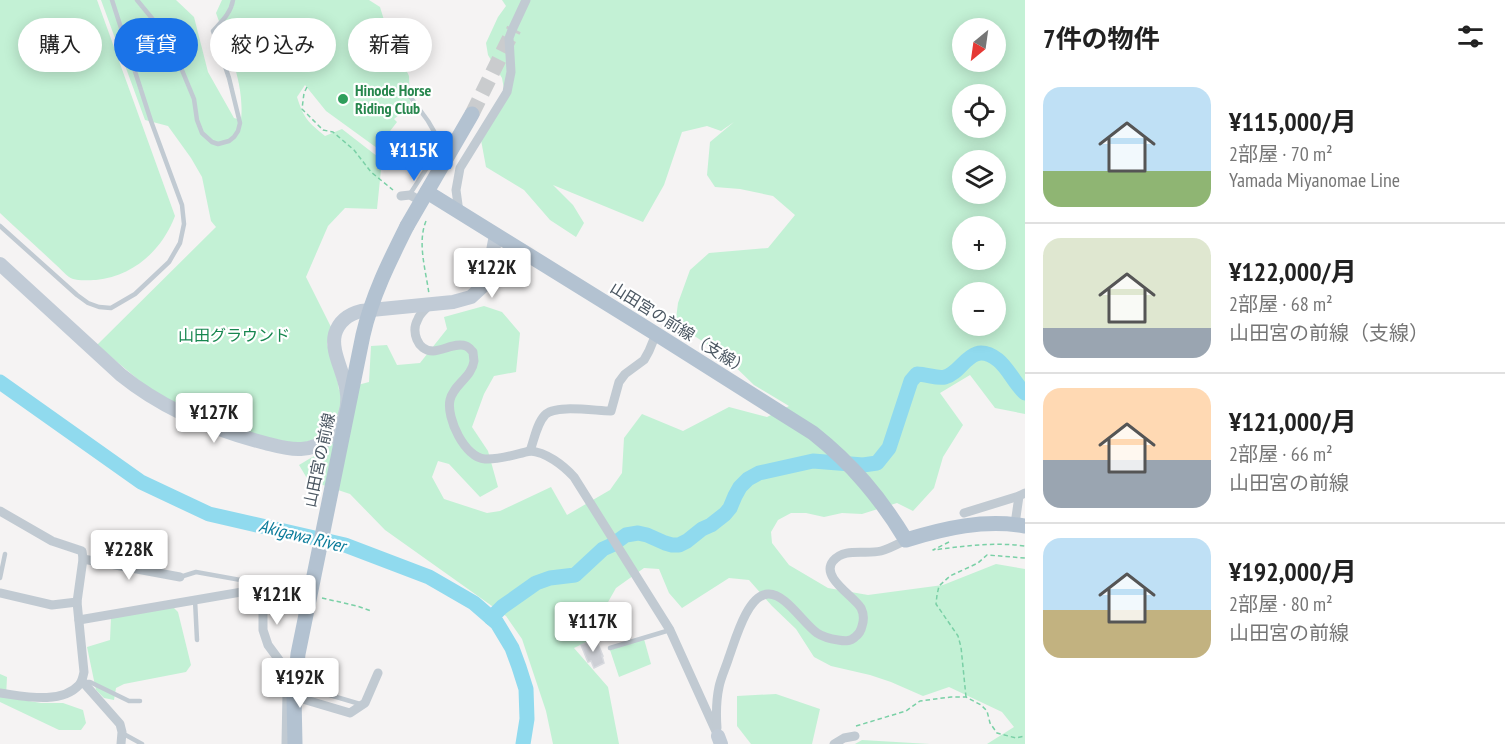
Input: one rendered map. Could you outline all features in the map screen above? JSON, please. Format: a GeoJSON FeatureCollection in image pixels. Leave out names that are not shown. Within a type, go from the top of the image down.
{"type":"FeatureCollection","features":[{"type":"Feature","properties":{"kind":"main road","name":"山田宮の前線"},"geometry":{"type":"LineString","coordinates":[[295,744],[294,688],[299,647],[365,326],[380,280],[407,226],[415,196],[472,114]]}},
{"type":"Feature","properties":{"kind":"main road","name":"山田宮の前線（支線）"},"geometry":{"type":"LineString","coordinates":[[415,196],[459,212],[799,423],[834,450],[858,474],[882,503],[906,540]]}},
{"type":"Feature","properties":{"kind":"main road"},"geometry":{"type":"LineString","coordinates":[[906,540],[959,526],[998,523],[1020,525]]}},
{"type":"Feature","properties":{"kind":"street"},"geometry":{"type":"LineString","coordinates":[[459,212],[456,190],[460,168],[507,92],[511,72],[509,38],[526,0]]}},
{"type":"Feature","properties":{"kind":"street"},"geometry":{"type":"LineString","coordinates":[[0,264],[121,375],[147,394],[221,430],[291,449],[307,448],[324,441],[341,424],[346,413],[348,394],[334,344],[336,333],[343,320],[361,311],[463,300],[471,297],[487,280],[496,235]]}},
{"type":"Feature","properties":{"kind":"street"},"geometry":{"type":"LineString","coordinates":[[430,304],[418,318],[415,336],[419,344],[433,351],[466,346],[473,352],[474,361],[470,372],[456,387],[450,401],[451,421],[457,433],[474,455],[480,459],[496,459],[535,451],[558,462],[568,471],[578,483],[670,630],[719,740]]}},
{"type":"Feature","properties":{"kind":"street"},"geometry":{"type":"LineString","coordinates":[[530,451],[541,420],[548,412],[560,408],[611,411],[619,382],[625,374],[644,360],[656,334]]}},
{"type":"Feature","properties":{"kind":"street"},"geometry":{"type":"LineString","coordinates":[[964,513],[1022,494],[1020,525]]}},
{"type":"Feature","properties":{"kind":"street"},"geometry":{"type":"LineString","coordinates":[[0,512],[52,541],[82,551],[77,602],[84,672],[78,686],[71,692],[59,696],[35,698],[0,693]]}},
{"type":"Feature","properties":{"kind":"street"},"geometry":{"type":"LineString","coordinates":[[719,740],[716,710],[719,686],[741,623],[755,601],[760,596],[772,594],[786,603],[819,634],[840,640],[853,639],[861,630],[863,615],[861,609],[832,578],[830,572],[833,561],[852,552],[882,551],[906,540]]}},
{"type":"Feature","properties":{"kind":"street"},"geometry":{"type":"LineString","coordinates":[[83,559],[180,577]]}},
{"type":"Feature","properties":{"kind":"street"},"geometry":{"type":"LineString","coordinates":[[79,620],[195,600],[258,586],[263,597],[263,630],[268,645],[306,700],[350,713],[365,703],[378,673]]}},
{"type":"Feature","properties":{"kind":"street"},"geometry":{"type":"LineString","coordinates":[[0,593],[52,605],[77,602]]}},
{"type":"Feature","properties":{"kind":"street"},"geometry":{"type":"LineString","coordinates":[[286,744],[288,674]]}},
{"type":"Feature","properties":{"kind":"street"},"geometry":{"type":"LineString","coordinates":[[82,681],[120,724],[122,744]]}},
{"type":"Feature","properties":{"kind":"street"},"geometry":{"type":"LineString","coordinates":[[699,693],[719,686]]}},
{"type":"Feature","properties":{"kind":"street"},"geometry":{"type":"LineString","coordinates":[[834,744],[852,733]]}},
{"type":"Feature","properties":{"kind":"lane"},"geometry":{"type":"LineString","coordinates":[[0,226],[77,295],[99,307],[111,308],[135,294],[169,262],[180,243],[184,224],[182,205],[112,0]]}},
{"type":"Feature","properties":{"kind":"lane"},"geometry":{"type":"LineString","coordinates":[[137,0],[169,39],[194,99],[197,120],[202,133],[207,139],[218,144],[234,137],[240,123],[229,78],[213,31],[227,16],[233,0]]}},
{"type":"Feature","properties":{"kind":"lane"},"geometry":{"type":"LineString","coordinates":[[408,88],[409,95],[439,140],[437,152],[415,196]]}},
{"type":"Feature","properties":{"kind":"lane"},"geometry":{"type":"LineString","coordinates":[[0,578],[5,554]]}},
{"type":"Feature","properties":{"kind":"lane"},"geometry":{"type":"LineString","coordinates":[[180,577],[196,573],[258,586]]}},
{"type":"Feature","properties":{"kind":"lane"},"geometry":{"type":"LineString","coordinates":[[195,600],[197,640]]}},
{"type":"Feature","properties":{"kind":"lane"},"geometry":{"type":"LineString","coordinates":[[610,648],[670,630]]}},
{"type":"Feature","properties":{"kind":"lane"},"geometry":{"type":"LineString","coordinates":[[82,681],[90,682],[129,701],[140,701]]}},
{"type":"Feature","properties":{"kind":"lane"},"geometry":{"type":"LineString","coordinates":[[122,733],[142,744]]}},
{"type":"Feature","properties":{"kind":"path"},"geometry":{"type":"LineString","coordinates":[[307,87],[302,109],[322,130],[333,132],[354,150],[371,172],[415,196]]}},
{"type":"Feature","properties":{"kind":"path"},"geometry":{"type":"LineString","coordinates":[[426,221],[422,230],[422,242],[430,304]]}},
{"type":"Feature","properties":{"kind":"path"},"geometry":{"type":"LineString","coordinates":[[952,540],[933,550],[977,545],[1025,546]]}},
{"type":"Feature","properties":{"kind":"path"},"geometry":{"type":"LineString","coordinates":[[966,697],[958,636],[936,604],[939,586],[950,576],[978,563],[987,555],[1025,558]]}},
{"type":"Feature","properties":{"kind":"path"},"geometry":{"type":"LineString","coordinates":[[852,733],[858,725],[906,711],[920,701],[966,697],[987,711],[990,723],[997,733],[1016,738],[1025,736]]}},
{"type":"Feature","properties":{"kind":"green space"},"geometry":{"type":"Polygon","coordinates":[[[0,0],[97,0],[114,47],[114,72],[123,72],[175,216],[163,240],[134,267],[110,277],[78,280],[66,274],[0,213],[0,0]]]}},
{"type":"Feature","properties":{"kind":"green space"},"geometry":{"type":"Polygon","coordinates":[[[101,0],[176,0],[194,17],[114,18],[114,35],[101,0]]]}},
{"type":"Feature","properties":{"kind":"green space","name":"山田グラウンド"},"geometry":{"type":"Polygon","coordinates":[[[222,0],[369,0],[380,7],[383,18],[348,18],[348,72],[407,72],[410,106],[394,119],[397,122],[377,148],[326,111],[305,85],[297,97],[307,120],[325,136],[342,129],[382,160],[377,209],[345,208],[328,226],[306,277],[331,327],[327,344],[339,390],[369,382],[371,346],[387,345],[397,365],[420,363],[447,329],[444,317],[484,306],[502,312],[520,333],[516,372],[494,376],[484,394],[472,427],[488,451],[498,487],[480,497],[449,464],[438,461],[432,477],[444,499],[487,513],[500,511],[551,487],[567,515],[610,490],[622,473],[624,438],[642,414],[683,431],[729,407],[767,417],[789,406],[754,385],[723,355],[690,333],[676,319],[678,303],[690,270],[709,253],[768,248],[795,215],[773,196],[740,189],[715,187],[707,175],[710,142],[734,122],[721,131],[707,126],[682,132],[664,185],[643,222],[553,185],[573,205],[584,223],[576,237],[550,220],[524,190],[486,167],[481,140],[504,89],[502,78],[488,55],[486,43],[498,17],[506,6],[502,0],[1025,0],[1025,414],[995,408],[970,375],[940,393],[963,425],[943,457],[934,488],[913,511],[897,503],[862,514],[842,513],[824,517],[806,513],[791,513],[778,520],[771,532],[772,543],[789,565],[828,588],[868,595],[943,585],[996,564],[1025,569],[1025,744],[987,744],[1014,727],[1002,712],[949,687],[923,696],[870,675],[831,666],[814,657],[796,629],[749,580],[729,578],[682,608],[669,593],[659,569],[644,568],[616,588],[603,611],[609,631],[574,648],[608,687],[619,744],[553,744],[546,711],[522,639],[506,616],[385,530],[350,494],[308,480],[299,465],[319,453],[314,439],[294,443],[245,433],[160,398],[97,345],[216,227],[211,221],[202,177],[168,126],[145,120],[127,72],[198,72],[198,33],[208,72],[234,118],[241,120],[242,106],[236,72],[336,72],[336,18],[218,18],[216,13],[222,0]]]}},
{"type":"Feature","properties":{"kind":"green space"},"geometry":{"type":"Polygon","coordinates":[[[172,606],[178,612],[191,665],[186,672],[124,684],[116,688],[114,700],[104,698],[96,690],[87,647],[110,640],[111,617],[172,606]]]}},
{"type":"Feature","properties":{"kind":"green space"},"geometry":{"type":"Polygon","coordinates":[[[644,639],[651,664],[619,677],[610,650],[644,639]]]}},
{"type":"Feature","properties":{"kind":"green space"},"geometry":{"type":"Polygon","coordinates":[[[0,674],[7,677],[6,697],[41,703],[63,703],[83,710],[86,723],[81,730],[59,730],[0,702],[0,674]]]}},
{"type":"Feature","properties":{"kind":"green space"},"geometry":{"type":"Polygon","coordinates":[[[776,694],[820,709],[812,744],[751,744],[737,726],[737,696],[776,694]]]}},
{"type":"Feature","properties":{"kind":"green space"},"geometry":{"type":"Polygon","coordinates":[[[862,740],[930,744],[855,744],[862,740]]]}},
{"type":"Feature","properties":{"kind":"building"},"geometry":{"type":"Polygon","coordinates":[[[596,639],[604,663],[594,668],[591,661],[588,662],[581,645],[596,639]]]}},
{"type":"Feature","properties":{"kind":"waterway"},"geometry":{"type":"LineString","coordinates":[[491,618],[502,607],[536,583],[550,578],[575,575],[603,549],[626,535],[638,533],[672,545],[679,545],[687,541],[725,514],[740,487],[759,473],[813,461],[863,465],[877,463],[889,448],[911,381],[917,374],[945,377],[952,374],[974,355],[988,354],[998,360],[1025,393]]}},
{"type":"Feature","properties":{"kind":"waterway","name":"Akigawa River"},"geometry":{"type":"LineString","coordinates":[[0,382],[141,482],[209,514],[345,545],[429,577],[474,603],[497,623],[512,648],[519,667],[526,689],[527,719],[523,744]]}},
{"type":"Feature","properties":{"kind":"tunnel"},"geometry":{"type":"LineString","coordinates":[[472,114],[514,29]]}},
{"type":"Feature","properties":{"kind":"place","name":"Hinode Horse Riding Club"},"geometry":{"type":"Point","coordinates":[343,99]}}]}
